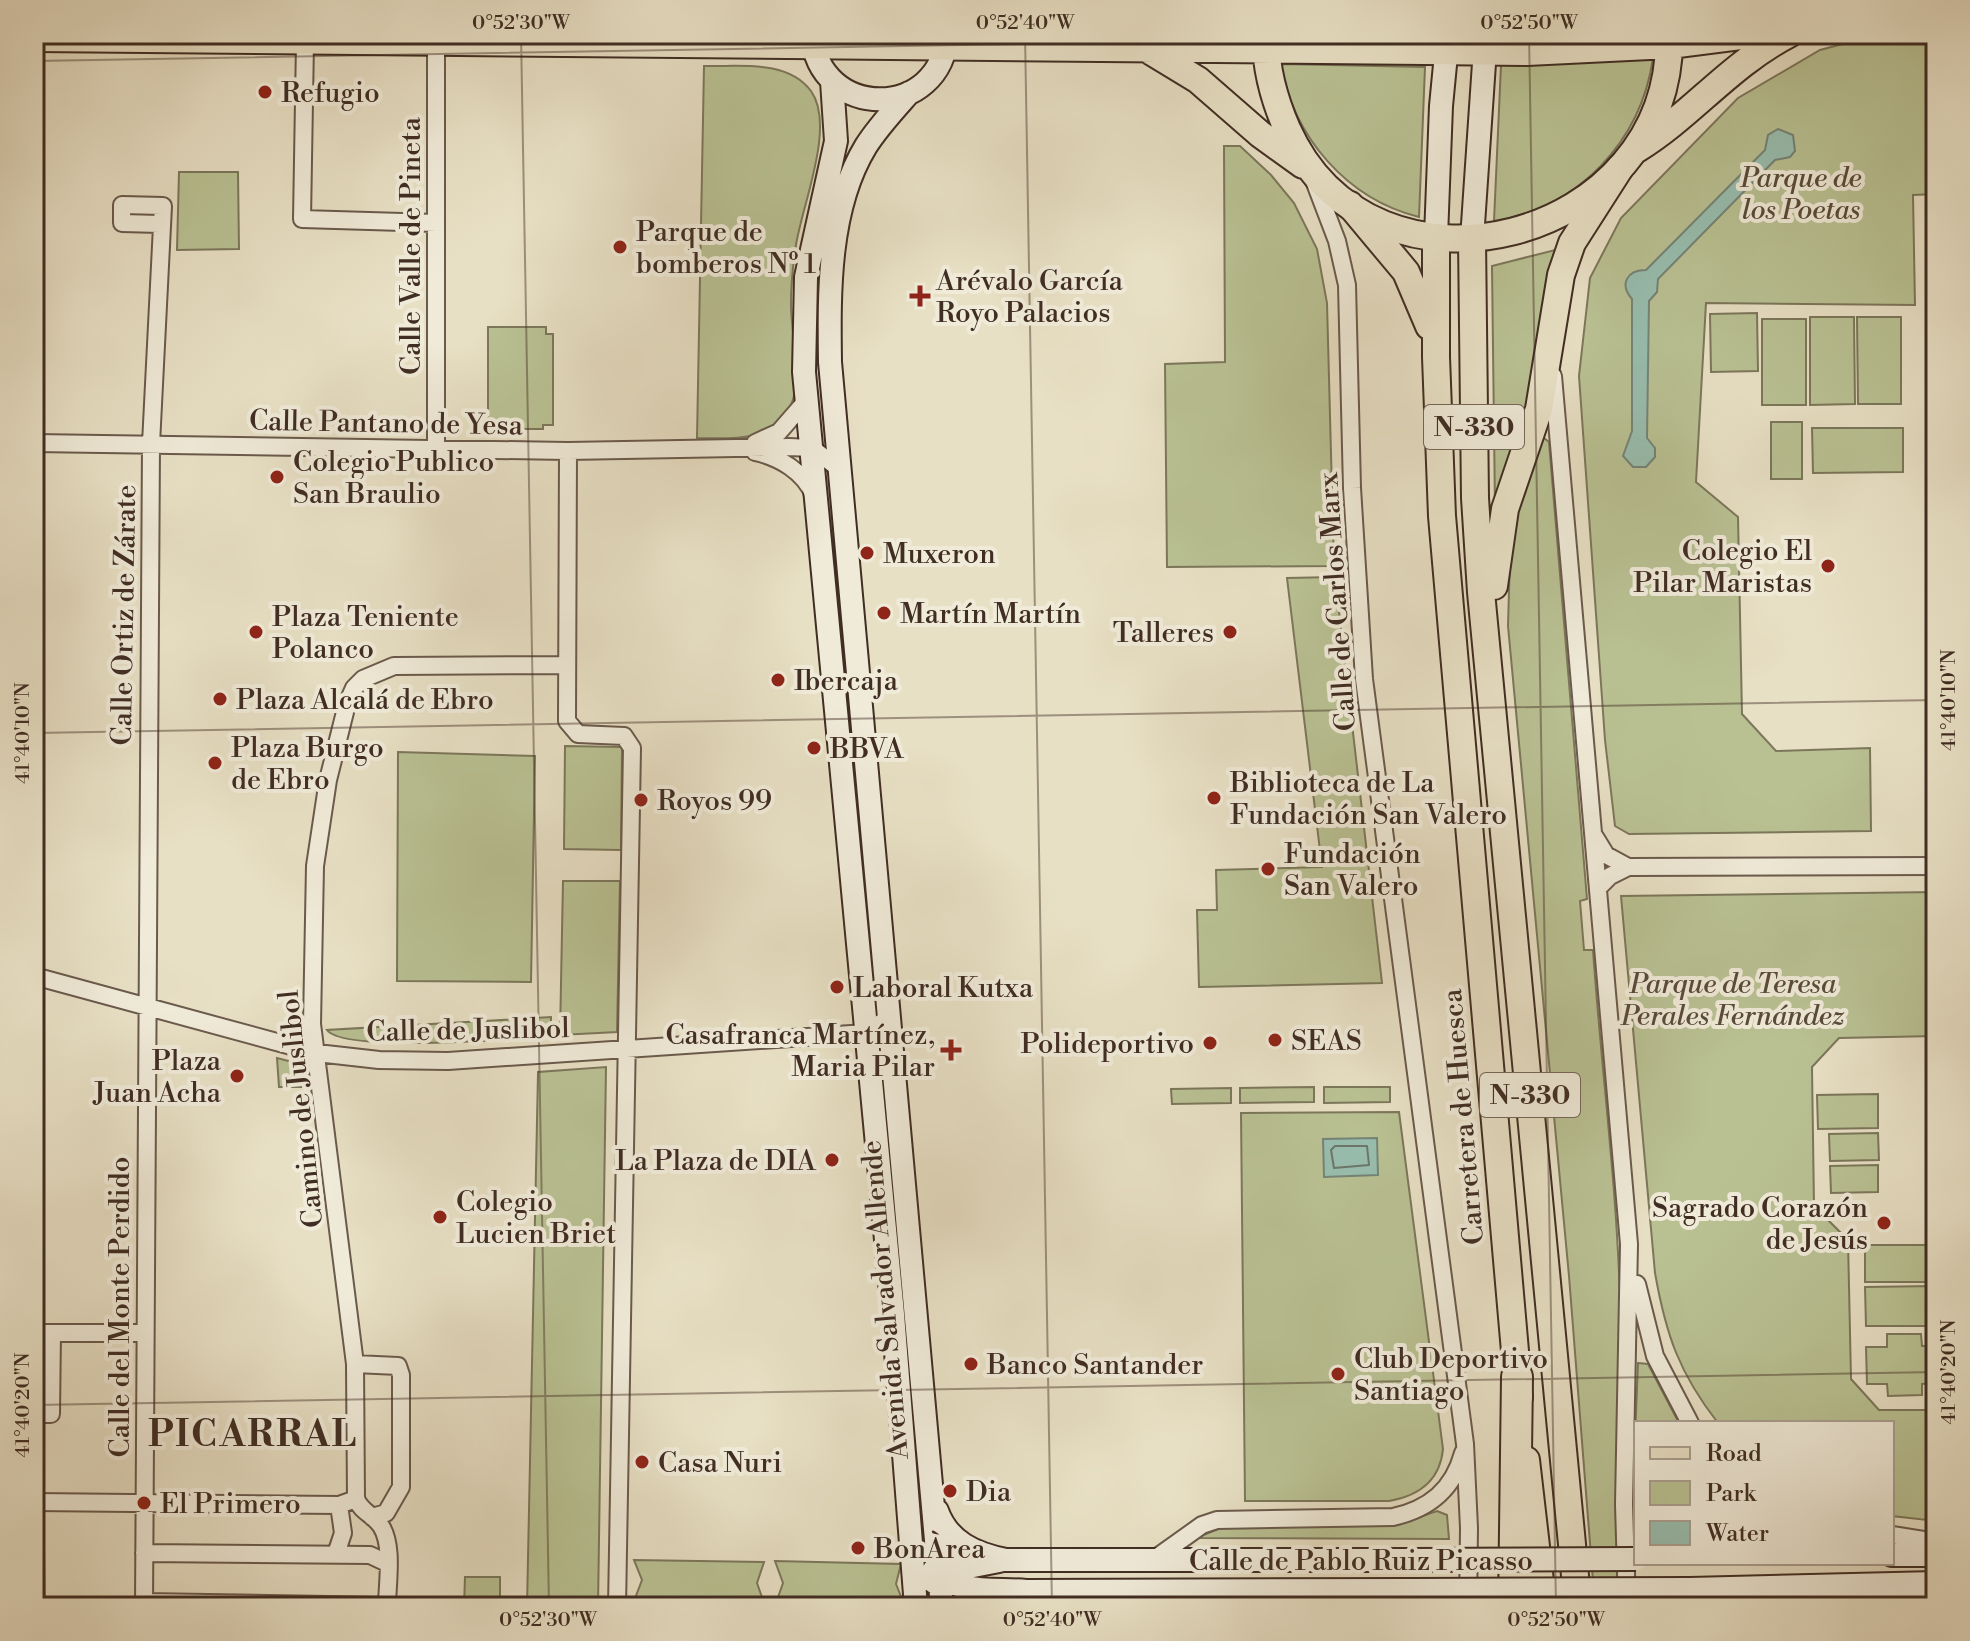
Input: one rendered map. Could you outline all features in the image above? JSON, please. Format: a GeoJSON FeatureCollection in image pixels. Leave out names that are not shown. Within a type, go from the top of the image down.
{"type":"FeatureCollection","features":[{"type":"Feature","properties":{"kind":"highway"},"geometry":{"type":"LineString","coordinates":[[1514,1607],[1517,1377]]}},
{"type":"Feature","properties":{"kind":"main road"},"geometry":{"type":"LineString","coordinates":[[34,38],[436,44],[947,40],[1147,49],[1266,41],[1485,43],[1669,40],[1756,34]]}},
{"type":"Feature","properties":{"kind":"main road"},"geometry":{"type":"LineString","coordinates":[[1350,205],[1406,231],[1436,237],[1472,239],[1504,236],[1553,219],[1596,192],[1627,160],[1673,124],[1732,69],[1789,34]]}},
{"type":"Feature","properties":{"kind":"main road"},"geometry":{"type":"LineString","coordinates":[[812,40],[824,72],[849,93],[869,99],[889,99],[909,93]]}},
{"type":"Feature","properties":{"kind":"main road","name":"Avenida Salvador Allende"},"geometry":{"type":"LineString","coordinates":[[942,1607],[838,468],[829,306],[842,209],[865,147],[909,93],[935,71],[947,40]]}},
{"type":"Feature","properties":{"kind":"main road"},"geometry":{"type":"LineString","coordinates":[[1493,689],[1494,583],[1501,532],[1510,494],[1535,426],[1561,275],[1572,243],[1655,111],[1669,40]]}},
{"type":"Feature","properties":{"kind":"main road"},"geometry":{"type":"LineString","coordinates":[[1266,41],[1282,118],[1309,169]]}},
{"type":"Feature","properties":{"kind":"main road"},"geometry":{"type":"LineString","coordinates":[[1436,237],[1447,42]]}},
{"type":"Feature","properties":{"kind":"main road"},"geometry":{"type":"LineString","coordinates":[[1472,239],[1485,43]]}},
{"type":"Feature","properties":{"kind":"main road"},"geometry":{"type":"LineString","coordinates":[[1147,49],[1198,80],[1350,205],[1406,272],[1416,289],[1427,317],[1436,357]]}},
{"type":"Feature","properties":{"kind":"main road","name":"Avenida Salvador Allende"},"geometry":{"type":"LineString","coordinates":[[832,81],[836,141],[806,277],[806,401],[918,1607]]}},
{"type":"Feature","properties":{"kind":"main road","name":"Carretera de Huesca"},"geometry":{"type":"LineString","coordinates":[[1436,237],[1436,357],[1450,622],[1517,1377],[1543,1607]]}},
{"type":"Feature","properties":{"kind":"main road","name":"N-330"},"geometry":{"type":"LineString","coordinates":[[1472,239],[1475,498],[1578,1607]]}},
{"type":"Feature","properties":{"kind":"main road","name":"Calle de Pablo Ruiz Picasso"},"geometry":{"type":"LineString","coordinates":[[932,1496],[939,1516],[955,1539],[982,1555],[1006,1560]]}},
{"type":"Feature","properties":{"kind":"main road","name":"Avenida Salvador Allende"},"geometry":{"type":"LineString","coordinates":[[911,1531],[940,1577]]}},
{"type":"Feature","properties":{"kind":"main road"},"geometry":{"type":"LineString","coordinates":[[1894,1555],[1936,1555]]}},
{"type":"Feature","properties":{"kind":"main road","name":"Calle de Pablo Ruiz Picasso"},"geometry":{"type":"LineString","coordinates":[[940,1577],[958,1569],[1006,1560],[1634,1559]]}},
{"type":"Feature","properties":{"kind":"main road","name":"Avenida Salvador Allende"},"geometry":{"type":"LineString","coordinates":[[918,1607],[926,1591],[940,1577]]}},
{"type":"Feature","properties":{"kind":"main road","name":"Calle de Pablo Ruiz Picasso"},"geometry":{"type":"LineString","coordinates":[[940,1577],[970,1588],[1026,1591],[1690,1589],[1936,1583]]}},
{"type":"Feature","properties":{"kind":"main road","name":"Calle de Pablo Ruiz Picasso"},"geometry":{"type":"LineString","coordinates":[[982,1607],[1026,1591]]}},
{"type":"Feature","properties":{"kind":"street"},"geometry":{"type":"LineString","coordinates":[[305,42],[302,219],[436,223]]}},
{"type":"Feature","properties":{"kind":"street","name":"Calle Valle de Pineta"},"geometry":{"type":"LineString","coordinates":[[436,44],[436,449]]}},
{"type":"Feature","properties":{"kind":"street","name":"Calle de Carlos Marx"},"geometry":{"type":"LineString","coordinates":[[1309,169],[1337,241],[1347,285],[1352,488],[1367,702],[1465,1444],[1469,1528],[1468,1607]]}},
{"type":"Feature","properties":{"kind":"street","name":"Calle Ortiz de Zárate"},"geometry":{"type":"LineString","coordinates":[[145,1006],[151,444],[160,224]]}},
{"type":"Feature","properties":{"kind":"street"},"geometry":{"type":"LineString","coordinates":[[1551,347],[1629,1244],[1624,1504],[1627,1607]]}},
{"type":"Feature","properties":{"kind":"street","name":"Calle Pantano de Yesa"},"geometry":{"type":"LineString","coordinates":[[738,448],[779,432],[806,401]]}},
{"type":"Feature","properties":{"kind":"street","name":"Calle Pantano de Yesa"},"geometry":{"type":"LineString","coordinates":[[34,443],[568,451],[812,448]]}},
{"type":"Feature","properties":{"kind":"street","name":"Calle Pantano de Yesa"},"geometry":{"type":"LineString","coordinates":[[738,448],[763,453],[789,467],[808,483],[816,504]]}},
{"type":"Feature","properties":{"kind":"street"},"geometry":{"type":"LineString","coordinates":[[812,448],[838,468]]}},
{"type":"Feature","properties":{"kind":"street"},"geometry":{"type":"LineString","coordinates":[[568,451],[567,721],[578,734],[627,737],[632,748],[617,1607]]}},
{"type":"Feature","properties":{"kind":"street"},"geometry":{"type":"LineString","coordinates":[[832,656],[858,666]]}},
{"type":"Feature","properties":{"kind":"street","name":"Camino de Juslibol"},"geometry":{"type":"LineString","coordinates":[[356,1499],[355,1364],[312,1024],[315,866],[328,780],[354,688],[371,674],[399,665],[566,665]]}},
{"type":"Feature","properties":{"kind":"street"},"geometry":{"type":"LineString","coordinates":[[1592,830],[1606,855],[1628,867]]}},
{"type":"Feature","properties":{"kind":"street"},"geometry":{"type":"LineString","coordinates":[[1598,888],[1610,876],[1628,867],[1936,866]]}},
{"type":"Feature","properties":{"kind":"street","name":"Calle de Juslibol"},"geometry":{"type":"LineString","coordinates":[[34,976],[317,1053],[418,1061],[866,1033]]}},
{"type":"Feature","properties":{"kind":"street","name":"Calle del Monte Perdido"},"geometry":{"type":"LineString","coordinates":[[144,1605],[145,1006]]}},
{"type":"Feature","properties":{"kind":"street"},"geometry":{"type":"LineString","coordinates":[[866,1033],[888,1018]]}},
{"type":"Feature","properties":{"kind":"street"},"geometry":{"type":"LineString","coordinates":[[1629,1244],[1647,1335],[1663,1378],[1689,1421]]}},
{"type":"Feature","properties":{"kind":"street"},"geometry":{"type":"LineString","coordinates":[[34,1333],[145,1333]]}},
{"type":"Feature","properties":{"kind":"street"},"geometry":{"type":"LineString","coordinates":[[43,1414],[52,1333]]}},
{"type":"Feature","properties":{"kind":"street"},"geometry":{"type":"LineString","coordinates":[[355,1364],[395,1364],[401,1375],[401,1491],[386,1513],[372,1517]]}},
{"type":"Feature","properties":{"kind":"street","name":"Calle de Pablo Ruiz Picasso"},"geometry":{"type":"LineString","coordinates":[[1153,1560],[1202,1525],[1217,1520],[1393,1517],[1421,1509],[1451,1484],[1465,1444]]}},
{"type":"Feature","properties":{"kind":"street"},"geometry":{"type":"LineString","coordinates":[[34,1502],[339,1505],[356,1499],[363,1512],[372,1517],[385,1535],[387,1606],[144,1605]]}},
{"type":"Feature","properties":{"kind":"street"},"geometry":{"type":"LineString","coordinates":[[336,1554],[343,1533],[339,1505]]}},
{"type":"Feature","properties":{"kind":"street"},"geometry":{"type":"LineString","coordinates":[[1894,1535],[1936,1542]]}},
{"type":"Feature","properties":{"kind":"street"},"geometry":{"type":"LineString","coordinates":[[144,1553],[376,1555],[387,1563]]}},
{"type":"Feature","properties":{"kind":"street"},"geometry":{"type":"LineString","coordinates":[[1310,1607],[1410,1590]]}},
{"type":"Feature","properties":{"kind":"street"},"geometry":{"type":"LineString","coordinates":[[1824,1607],[1936,1593]]}},
{"type":"Feature","properties":{"kind":"green space","name":"Parque de los Poetas"},"geometry":{"type":"Polygon","coordinates":[[[1880,34],[1936,34],[1936,194],[1913,195],[1915,305],[1706,303],[1696,482],[1738,517],[1742,714],[1776,751],[1870,748],[1871,831],[1629,834],[1615,826],[1605,740],[1579,376],[1590,278],[1621,218],[1738,98],[1820,50],[1880,34]]]}},
{"type":"Feature","properties":{"kind":"green space"},"geometry":{"type":"Polygon","coordinates":[[[1653,58],[1635,117],[1620,143],[1600,166],[1578,186],[1553,202],[1524,214],[1494,221],[1501,65],[1653,58]]]}},
{"type":"Feature","properties":{"kind":"green space"},"geometry":{"type":"Polygon","coordinates":[[[1281,64],[1425,67],[1419,217],[1369,196],[1328,161],[1311,140],[1298,116],[1287,91],[1281,64]]]}},
{"type":"Feature","properties":{"kind":"green space"},"geometry":{"type":"Polygon","coordinates":[[[704,66],[776,69],[801,81],[811,91],[818,106],[819,145],[793,267],[791,305],[795,389],[787,413],[779,423],[769,430],[746,437],[697,438],[704,66]]]}},
{"type":"Feature","properties":{"kind":"green space"},"geometry":{"type":"Polygon","coordinates":[[[1224,146],[1240,146],[1271,175],[1294,203],[1317,249],[1327,303],[1334,566],[1167,567],[1165,364],[1225,362],[1224,146]]]}},
{"type":"Feature","properties":{"kind":"green space"},"geometry":{"type":"Polygon","coordinates":[[[179,172],[238,172],[239,249],[177,250],[179,172]]]}},
{"type":"Feature","properties":{"kind":"green space"},"geometry":{"type":"Polygon","coordinates":[[[1559,249],[1536,380],[1495,509],[1492,266],[1559,249]]]}},
{"type":"Feature","properties":{"kind":"green space"},"geometry":{"type":"Polygon","coordinates":[[[1757,313],[1758,371],[1711,372],[1710,314],[1757,313]]]}},
{"type":"Feature","properties":{"kind":"green space"},"geometry":{"type":"Polygon","coordinates":[[[1810,317],[1854,317],[1855,404],[1810,405],[1810,317]]]}},
{"type":"Feature","properties":{"kind":"green space"},"geometry":{"type":"Polygon","coordinates":[[[1857,317],[1901,317],[1901,404],[1858,404],[1857,317]]]}},
{"type":"Feature","properties":{"kind":"green space"},"geometry":{"type":"Polygon","coordinates":[[[1762,319],[1806,319],[1806,405],[1762,405],[1762,319]]]}},
{"type":"Feature","properties":{"kind":"green space"},"geometry":{"type":"Polygon","coordinates":[[[488,327],[546,327],[546,334],[553,334],[553,425],[543,425],[543,429],[488,429],[488,327]]]}},
{"type":"Feature","properties":{"kind":"green space"},"geometry":{"type":"Polygon","coordinates":[[[1771,422],[1802,422],[1802,479],[1771,479],[1771,422]]]}},
{"type":"Feature","properties":{"kind":"green space"},"geometry":{"type":"Polygon","coordinates":[[[1812,428],[1903,428],[1903,472],[1813,473],[1812,428]]]}},
{"type":"Feature","properties":{"kind":"green space"},"geometry":{"type":"Polygon","coordinates":[[[1541,439],[1549,442],[1587,899],[1580,901],[1584,950],[1593,950],[1616,1214],[1620,1302],[1620,1607],[1595,1607],[1569,1276],[1508,626],[1511,521],[1541,439]]]}},
{"type":"Feature","properties":{"kind":"green space"},"geometry":{"type":"Polygon","coordinates":[[[1335,577],[1382,983],[1199,987],[1197,910],[1217,910],[1216,870],[1322,867],[1287,578],[1335,577]]]}},
{"type":"Feature","properties":{"kind":"green space"},"geometry":{"type":"Polygon","coordinates":[[[565,746],[622,747],[621,850],[564,849],[565,746]]]}},
{"type":"Feature","properties":{"kind":"green space"},"geometry":{"type":"Polygon","coordinates":[[[398,752],[535,756],[531,982],[397,981],[398,752]]]}},
{"type":"Feature","properties":{"kind":"green space"},"geometry":{"type":"Polygon","coordinates":[[[563,881],[620,881],[617,1032],[560,1035],[563,881]]]}},
{"type":"Feature","properties":{"kind":"green space","name":"Parque de Teresa Perales Fernández"},"geometry":{"type":"Polygon","coordinates":[[[1936,892],[1936,1036],[1839,1038],[1812,1067],[1814,1206],[1848,1240],[1851,1379],[1879,1410],[1936,1410],[1936,1521],[1894,1516],[1894,1421],[1717,1421],[1684,1370],[1669,1335],[1655,1273],[1621,896],[1936,892]]]}},
{"type":"Feature","properties":{"kind":"green space"},"geometry":{"type":"Polygon","coordinates":[[[551,1017],[551,1037],[503,1040],[396,1043],[340,1037],[327,1030],[551,1017]]]}},
{"type":"Feature","properties":{"kind":"green space"},"geometry":{"type":"Polygon","coordinates":[[[277,1058],[304,1065],[308,1087],[279,1087],[277,1058]]]}},
{"type":"Feature","properties":{"kind":"green space"},"geometry":{"type":"Polygon","coordinates":[[[606,1067],[598,1607],[527,1607],[538,1072],[606,1067]]]}},
{"type":"Feature","properties":{"kind":"green space"},"geometry":{"type":"Polygon","coordinates":[[[1314,1087],[1314,1102],[1240,1103],[1240,1088],[1314,1087]]]}},
{"type":"Feature","properties":{"kind":"green space"},"geometry":{"type":"Polygon","coordinates":[[[1324,1087],[1390,1087],[1390,1102],[1324,1103],[1324,1087]]]}},
{"type":"Feature","properties":{"kind":"green space"},"geometry":{"type":"Polygon","coordinates":[[[1231,1088],[1231,1103],[1172,1104],[1171,1089],[1231,1088]]]}},
{"type":"Feature","properties":{"kind":"green space"},"geometry":{"type":"Polygon","coordinates":[[[1878,1094],[1878,1128],[1818,1129],[1817,1095],[1878,1094]]]}},
{"type":"Feature","properties":{"kind":"green space","name":"Club Deportivo Santiago"},"geometry":{"type":"Polygon","coordinates":[[[1399,1112],[1443,1449],[1441,1460],[1426,1485],[1409,1495],[1389,1501],[1245,1501],[1241,1113],[1399,1112]]]}},
{"type":"Feature","properties":{"kind":"green space"},"geometry":{"type":"Polygon","coordinates":[[[1878,1133],[1879,1160],[1830,1161],[1829,1134],[1878,1133]]]}},
{"type":"Feature","properties":{"kind":"green space"},"geometry":{"type":"Polygon","coordinates":[[[1878,1165],[1878,1192],[1831,1193],[1830,1166],[1878,1165]]]}},
{"type":"Feature","properties":{"kind":"green space"},"geometry":{"type":"Polygon","coordinates":[[[1865,1245],[1936,1245],[1936,1282],[1865,1282],[1865,1245]]]}},
{"type":"Feature","properties":{"kind":"green space"},"geometry":{"type":"Polygon","coordinates":[[[1936,1286],[1936,1326],[1866,1326],[1865,1287],[1936,1286]]]}},
{"type":"Feature","properties":{"kind":"green space"},"geometry":{"type":"Polygon","coordinates":[[[1887,1334],[1921,1334],[1922,1346],[1936,1346],[1936,1383],[1922,1384],[1922,1395],[1888,1396],[1887,1384],[1867,1384],[1866,1347],[1887,1347],[1887,1334]]]}},
{"type":"Feature","properties":{"kind":"green space"},"geometry":{"type":"Polygon","coordinates":[[[1638,1363],[1648,1364],[1678,1421],[1636,1421],[1638,1363]]]}},
{"type":"Feature","properties":{"kind":"green space"},"geometry":{"type":"Polygon","coordinates":[[[1634,1462],[1634,1537],[1631,1537],[1634,1462]]]}},
{"type":"Feature","properties":{"kind":"green space"},"geometry":{"type":"Polygon","coordinates":[[[1437,1511],[1447,1515],[1449,1539],[1196,1538],[1223,1527],[1399,1524],[1437,1511]]]}},
{"type":"Feature","properties":{"kind":"green space"},"geometry":{"type":"Polygon","coordinates":[[[634,1560],[764,1562],[757,1583],[764,1603],[634,1601],[642,1580],[634,1560]]]}},
{"type":"Feature","properties":{"kind":"green space"},"geometry":{"type":"Polygon","coordinates":[[[775,1561],[901,1564],[896,1584],[904,1604],[776,1603],[783,1583],[775,1561]]]}},
{"type":"Feature","properties":{"kind":"green space"},"geometry":{"type":"Polygon","coordinates":[[[465,1577],[500,1577],[500,1607],[464,1607],[465,1577]]]}},
{"type":"Feature","properties":{"kind":"water"},"geometry":{"type":"Polygon","coordinates":[[[1778,129],[1793,135],[1795,151],[1790,157],[1775,160],[1658,279],[1657,292],[1649,301],[1647,438],[1655,448],[1655,457],[1646,467],[1633,467],[1623,456],[1632,431],[1632,299],[1626,288],[1627,279],[1634,272],[1646,270],[1765,150],[1768,135],[1778,129]]]}},
{"type":"Feature","properties":{"kind":"water"},"geometry":{"type":"Polygon","coordinates":[[[1377,1138],[1378,1175],[1324,1177],[1323,1139],[1377,1138]]]}},
{"type":"Feature","properties":{"kind":"place","name":"Refugio"},"geometry":{"type":"Point","coordinates":[265,92]}},
{"type":"Feature","properties":{"kind":"place","name":"Parque de bomberos Nº 1"},"geometry":{"type":"Point","coordinates":[620,247]}},
{"type":"Feature","properties":{"kind":"place","name":"Arévalo García Royo Palacios"},"geometry":{"type":"Point","coordinates":[920,296]}},
{"type":"Feature","properties":{"kind":"place","name":"Colegio Publico San Braulio"},"geometry":{"type":"Point","coordinates":[277,477]}},
{"type":"Feature","properties":{"kind":"place","name":"Muxeron"},"geometry":{"type":"Point","coordinates":[867,553]}},
{"type":"Feature","properties":{"kind":"place","name":"Colegio El Pilar Maristas"},"geometry":{"type":"Point","coordinates":[1828,566]}},
{"type":"Feature","properties":{"kind":"place","name":"Martín Martín"},"geometry":{"type":"Point","coordinates":[884,613]}},
{"type":"Feature","properties":{"kind":"place","name":"Plaza Teniente Polanco"},"geometry":{"type":"Point","coordinates":[256,632]}},
{"type":"Feature","properties":{"kind":"place","name":"Talleres"},"geometry":{"type":"Point","coordinates":[1230,632]}},
{"type":"Feature","properties":{"kind":"place","name":"Ibercaja"},"geometry":{"type":"Point","coordinates":[778,680]}},
{"type":"Feature","properties":{"kind":"place","name":"Plaza Alcalá de Ebro"},"geometry":{"type":"Point","coordinates":[220,699]}},
{"type":"Feature","properties":{"kind":"place","name":"BBVA"},"geometry":{"type":"Point","coordinates":[814,748]}},
{"type":"Feature","properties":{"kind":"place","name":"Plaza Burgo de Ebro"},"geometry":{"type":"Point","coordinates":[215,763]}},
{"type":"Feature","properties":{"kind":"place","name":"Biblioteca de La Fundación San Valero"},"geometry":{"type":"Point","coordinates":[1214,798]}},
{"type":"Feature","properties":{"kind":"place","name":"Royos 99"},"geometry":{"type":"Point","coordinates":[641,800]}},
{"type":"Feature","properties":{"kind":"place","name":"Fundación San Valero"},"geometry":{"type":"Point","coordinates":[1268,869]}},
{"type":"Feature","properties":{"kind":"place","name":"Laboral Kutxa"},"geometry":{"type":"Point","coordinates":[837,987]}},
{"type":"Feature","properties":{"kind":"place","name":"SEAS"},"geometry":{"type":"Point","coordinates":[1275,1040]}},
{"type":"Feature","properties":{"kind":"place","name":"Polideportivo"},"geometry":{"type":"Point","coordinates":[1210,1043]}},
{"type":"Feature","properties":{"kind":"place","name":"Casafranca Martínez, Maria Pilar"},"geometry":{"type":"Point","coordinates":[951,1050]}},
{"type":"Feature","properties":{"kind":"place","name":"Plaza Juan Acha"},"geometry":{"type":"Point","coordinates":[237,1076]}},
{"type":"Feature","properties":{"kind":"place","name":"La Plaza de DIA"},"geometry":{"type":"Point","coordinates":[832,1160]}},
{"type":"Feature","properties":{"kind":"place","name":"Colegio Lucien Briet"},"geometry":{"type":"Point","coordinates":[440,1217]}},
{"type":"Feature","properties":{"kind":"place","name":"Sagrado Corazón de Jesús"},"geometry":{"type":"Point","coordinates":[1884,1223]}},
{"type":"Feature","properties":{"kind":"place","name":"Banco Santander"},"geometry":{"type":"Point","coordinates":[971,1364]}},
{"type":"Feature","properties":{"kind":"place","name":"Club Deportivo Santiago"},"geometry":{"type":"Point","coordinates":[1338,1374]}},
{"type":"Feature","properties":{"kind":"place","name":"Casa Nuri"},"geometry":{"type":"Point","coordinates":[642,1462]}},
{"type":"Feature","properties":{"kind":"place","name":"Dia"},"geometry":{"type":"Point","coordinates":[950,1491]}},
{"type":"Feature","properties":{"kind":"place","name":"El Primero"},"geometry":{"type":"Point","coordinates":[144,1503]}},
{"type":"Feature","properties":{"kind":"place","name":"BonÀrea"},"geometry":{"type":"Point","coordinates":[858,1548]}},
{"type":"Feature","properties":{"kind":"district","name":"PICARRAL"},"geometry":{"type":"Point","coordinates":[253,1433]}}]}
